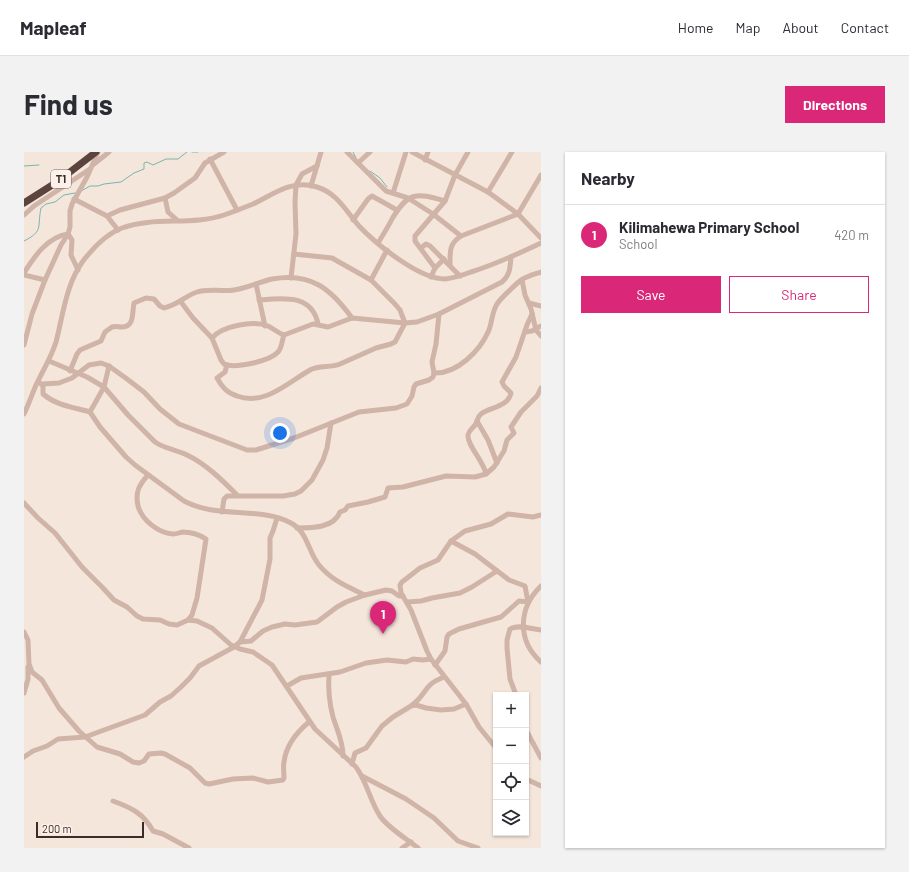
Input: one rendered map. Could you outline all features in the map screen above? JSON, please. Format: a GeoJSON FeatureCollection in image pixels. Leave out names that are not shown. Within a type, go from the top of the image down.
{"type":"FeatureCollection","features":[{"type":"Feature","properties":{"kind":"highway","name":"T1"},"geometry":{"type":"LineString","coordinates":[[24,203],[57,182],[97,152]]}},
{"type":"Feature","properties":{"kind":"street"},"geometry":{"type":"LineString","coordinates":[[24,346],[26,332],[45,280],[61,245],[68,234],[70,227],[70,211],[74,199],[92,167],[97,152]]}},
{"type":"Feature","properties":{"kind":"street"},"geometry":{"type":"LineString","coordinates":[[24,215],[34,206],[92,167],[109,152]]}},
{"type":"Feature","properties":{"kind":"street"},"geometry":{"type":"LineString","coordinates":[[107,216],[120,210],[165,198],[196,178],[205,163],[224,152]]}},
{"type":"Feature","properties":{"kind":"street"},"geometry":{"type":"LineString","coordinates":[[311,186],[321,152]]}},
{"type":"Feature","properties":{"kind":"street"},"geometry":{"type":"LineString","coordinates":[[348,152],[382,188],[408,198],[433,214],[461,236]]}},
{"type":"Feature","properties":{"kind":"street"},"geometry":{"type":"LineString","coordinates":[[358,163],[370,152]]}},
{"type":"Feature","properties":{"kind":"street"},"geometry":{"type":"LineString","coordinates":[[393,193],[406,152]]}},
{"type":"Feature","properties":{"kind":"street"},"geometry":{"type":"LineString","coordinates":[[412,152],[488,192],[518,214],[541,238]]}},
{"type":"Feature","properties":{"kind":"street"},"geometry":{"type":"LineString","coordinates":[[425,160],[428,152]]}},
{"type":"Feature","properties":{"kind":"street"},"geometry":{"type":"LineString","coordinates":[[435,268],[415,241],[415,236],[444,201],[454,175],[468,152]]}},
{"type":"Feature","properties":{"kind":"street"},"geometry":{"type":"LineString","coordinates":[[488,192],[512,152]]}},
{"type":"Feature","properties":{"kind":"street"},"geometry":{"type":"LineString","coordinates":[[210,159],[237,210]]}},
{"type":"Feature","properties":{"kind":"street"},"geometry":{"type":"LineString","coordinates":[[291,278],[296,234],[296,185],[302,174],[317,166]]}},
{"type":"Feature","properties":{"kind":"street"},"geometry":{"type":"LineString","coordinates":[[450,264],[451,245],[454,240],[518,214],[541,175]]}},
{"type":"Feature","properties":{"kind":"street"},"geometry":{"type":"LineString","coordinates":[[24,414],[49,361],[56,342],[71,284],[78,270],[95,247],[107,236],[118,230],[140,224],[177,220],[210,219],[251,205],[284,188],[296,185],[311,186],[325,190],[331,194],[342,204],[353,220],[366,234],[419,272],[431,277],[445,279],[460,276],[511,258],[541,243]]}},
{"type":"Feature","properties":{"kind":"street"},"geometry":{"type":"LineString","coordinates":[[353,220],[368,199],[372,196],[397,210]]}},
{"type":"Feature","properties":{"kind":"street"},"geometry":{"type":"LineString","coordinates":[[378,243],[397,210],[408,198],[414,196],[430,196],[444,201]]}},
{"type":"Feature","properties":{"kind":"street"},"geometry":{"type":"LineString","coordinates":[[165,198],[168,212],[177,220]]}},
{"type":"Feature","properties":{"kind":"street"},"geometry":{"type":"LineString","coordinates":[[74,199],[107,216],[118,230]]}},
{"type":"Feature","properties":{"kind":"street"},"geometry":{"type":"LineString","coordinates":[[161,222],[168,212]]}},
{"type":"Feature","properties":{"kind":"street"},"geometry":{"type":"LineString","coordinates":[[68,234],[72,240],[72,255],[78,270]]}},
{"type":"Feature","properties":{"kind":"street"},"geometry":{"type":"LineString","coordinates":[[45,280],[24,274],[40,250],[56,238],[68,234]]}},
{"type":"Feature","properties":{"kind":"street"},"geometry":{"type":"LineString","coordinates":[[421,248],[426,244],[428,245],[450,264],[460,276]]}},
{"type":"Feature","properties":{"kind":"street"},"geometry":{"type":"LineString","coordinates":[[371,280],[387,250]]}},
{"type":"Feature","properties":{"kind":"street"},"geometry":{"type":"LineString","coordinates":[[227,365],[225,372],[217,378],[226,391],[246,398],[260,398],[274,392],[316,368],[334,366],[376,348],[392,344],[398,338],[405,323],[400,310],[371,280],[332,258],[294,254]]}},
{"type":"Feature","properties":{"kind":"street"},"geometry":{"type":"LineString","coordinates":[[181,302],[193,318],[212,338],[220,360],[227,365],[246,364],[268,358],[278,353],[284,335],[307,325],[318,324],[328,327],[352,318],[405,323],[417,322],[439,314],[502,282],[510,271],[511,258]]}},
{"type":"Feature","properties":{"kind":"street"},"geometry":{"type":"LineString","coordinates":[[431,277],[435,268],[444,259]]}},
{"type":"Feature","properties":{"kind":"street"},"geometry":{"type":"LineString","coordinates":[[434,374],[449,371],[463,362],[476,350],[482,344],[489,330],[497,304],[522,280],[541,272]]}},
{"type":"Feature","properties":{"kind":"street"},"geometry":{"type":"LineString","coordinates":[[70,370],[80,350],[98,343],[105,332],[112,326],[125,327],[128,325],[133,318],[136,301],[146,298],[156,300],[160,306],[164,308],[181,302],[198,292],[233,290],[273,279],[291,278],[313,281],[326,289],[352,318]]}},
{"type":"Feature","properties":{"kind":"street"},"geometry":{"type":"LineString","coordinates":[[522,280],[536,330],[541,336]]}},
{"type":"Feature","properties":{"kind":"street"},"geometry":{"type":"LineString","coordinates":[[256,284],[265,326]]}},
{"type":"Feature","properties":{"kind":"street"},"geometry":{"type":"LineString","coordinates":[[259,300],[282,298],[303,302],[316,314],[318,324]]}},
{"type":"Feature","properties":{"kind":"street"},"geometry":{"type":"LineString","coordinates":[[529,303],[541,306]]}},
{"type":"Feature","properties":{"kind":"street"},"geometry":{"type":"LineString","coordinates":[[40,382],[59,383],[79,374],[89,365],[101,363],[109,366],[144,392],[160,409],[175,421],[247,450],[256,450],[294,438],[364,411],[402,407],[410,401],[416,384],[429,380],[433,377],[432,362],[436,344],[439,314]]}},
{"type":"Feature","properties":{"kind":"street"},"geometry":{"type":"LineString","coordinates":[[486,474],[483,465],[469,439],[470,431],[481,414],[498,407],[510,397],[511,394],[502,382],[516,357],[532,314]]}},
{"type":"Feature","properties":{"kind":"street"},"geometry":{"type":"LineString","coordinates":[[212,338],[219,331],[244,324],[265,326],[284,335]]}},
{"type":"Feature","properties":{"kind":"street"},"geometry":{"type":"LineString","coordinates":[[525,332],[536,330],[541,326]]}},
{"type":"Feature","properties":{"kind":"street"},"geometry":{"type":"LineString","coordinates":[[49,361],[104,387],[128,415],[155,442],[194,458],[217,476],[237,495]]}},
{"type":"Feature","properties":{"kind":"street"},"geometry":{"type":"LineString","coordinates":[[90,412],[104,387],[109,366]]}},
{"type":"Feature","properties":{"kind":"street"},"geometry":{"type":"LineString","coordinates":[[40,382],[43,394],[52,400],[64,406],[90,412],[100,427],[126,457],[148,475],[191,505],[208,510],[277,518],[286,521],[298,528],[307,540],[314,558],[326,572],[342,584],[365,595]]}},
{"type":"Feature","properties":{"kind":"street"},"geometry":{"type":"LineString","coordinates":[[298,528],[324,526],[336,519],[340,512],[344,511],[348,506],[385,497],[388,488],[403,487],[446,476],[475,477],[486,474],[491,471],[497,463],[504,451],[507,439],[514,435],[512,426],[538,394],[541,388]]}},
{"type":"Feature","properties":{"kind":"street"},"geometry":{"type":"LineString","coordinates":[[477,421],[488,440],[497,463]]}},
{"type":"Feature","properties":{"kind":"street"},"geometry":{"type":"LineString","coordinates":[[222,512],[225,497],[230,495],[253,497],[282,496],[295,494],[301,491],[312,480],[323,460],[327,448],[331,424]]}},
{"type":"Feature","properties":{"kind":"street"},"geometry":{"type":"LineString","coordinates":[[148,475],[141,483],[137,493],[138,506],[145,520],[154,527],[165,532],[173,534],[185,532],[201,536],[206,539],[197,598],[194,609],[188,620]]}},
{"type":"Feature","properties":{"kind":"street"},"geometry":{"type":"LineString","coordinates":[[24,503],[55,533],[82,567],[114,600],[127,607],[136,616],[143,619],[160,620],[169,624],[177,625],[188,620],[197,621],[218,632],[228,643],[253,652],[268,662],[276,670],[315,729],[352,764],[362,776],[373,804],[384,821],[418,848]]}},
{"type":"Feature","properties":{"kind":"street"},"geometry":{"type":"LineString","coordinates":[[493,744],[479,727],[466,704],[431,659],[407,602],[403,596],[400,585],[404,579],[420,568],[438,560],[451,541],[465,531],[491,524],[508,514],[533,517],[541,515]]}},
{"type":"Feature","properties":{"kind":"street"},"geometry":{"type":"LineString","coordinates":[[240,642],[262,600],[270,559],[270,538],[274,531],[277,518]]}},
{"type":"Feature","properties":{"kind":"street"},"geometry":{"type":"LineString","coordinates":[[451,541],[475,554],[514,583],[525,586],[528,602],[523,628],[525,640],[532,654],[541,662]]}},
{"type":"Feature","properties":{"kind":"street"},"geometry":{"type":"LineString","coordinates":[[407,602],[421,601],[460,593],[497,571]]}},
{"type":"Feature","properties":{"kind":"street"},"geometry":{"type":"LineString","coordinates":[[528,602],[541,586]]}},
{"type":"Feature","properties":{"kind":"street"},"geometry":{"type":"LineString","coordinates":[[24,757],[58,739],[85,737],[140,718],[181,687],[199,666],[240,642],[251,641],[263,631],[272,627],[285,624],[295,626],[317,622],[337,607],[365,595],[386,590],[392,591],[399,596],[403,596]]}},
{"type":"Feature","properties":{"kind":"street"},"geometry":{"type":"LineString","coordinates":[[435,665],[445,651],[447,637],[454,631],[501,617],[519,601],[528,602]]}},
{"type":"Feature","properties":{"kind":"street"},"geometry":{"type":"LineString","coordinates":[[515,692],[510,679],[507,640],[510,629],[513,627],[541,630]]}},
{"type":"Feature","properties":{"kind":"street"},"geometry":{"type":"LineString","coordinates":[[24,632],[28,644],[29,664],[28,678],[24,693]]}},
{"type":"Feature","properties":{"kind":"street"},"geometry":{"type":"LineString","coordinates":[[287,686],[301,678],[340,672],[366,663],[396,660],[406,662],[431,659]]}},
{"type":"Feature","properties":{"kind":"street"},"geometry":{"type":"LineString","coordinates":[[29,664],[32,672],[41,678],[66,717],[97,747],[120,754],[137,763],[144,761],[149,754],[163,753],[190,768],[205,783],[209,784],[233,779],[253,778],[273,782],[283,780],[284,764],[288,749],[295,736],[310,722]]}},
{"type":"Feature","properties":{"kind":"street"},"geometry":{"type":"LineString","coordinates":[[329,674],[328,696],[333,717],[341,738],[343,756]]}},
{"type":"Feature","properties":{"kind":"street"},"geometry":{"type":"LineString","coordinates":[[352,764],[355,753],[366,748],[387,721],[411,706],[420,699],[429,686],[444,677]]}},
{"type":"Feature","properties":{"kind":"street"},"geometry":{"type":"LineString","coordinates":[[411,706],[416,705],[441,710],[454,709],[466,704]]}},
{"type":"Feature","properties":{"kind":"street"},"geometry":{"type":"LineString","coordinates":[[529,736],[541,758]]}},
{"type":"Feature","properties":{"kind":"street"},"geometry":{"type":"LineString","coordinates":[[362,776],[406,799],[434,818],[458,841],[478,848]]}},
{"type":"Feature","properties":{"kind":"street"},"geometry":{"type":"LineString","coordinates":[[529,780],[541,786]]}},
{"type":"Feature","properties":{"kind":"street"},"geometry":{"type":"LineString","coordinates":[[113,801],[136,811],[149,822],[153,831],[163,834],[189,848]]}},
{"type":"Feature","properties":{"kind":"street"},"geometry":{"type":"LineString","coordinates":[[402,848],[411,842]]}},
{"type":"Feature","properties":{"kind":"waterway"},"geometry":{"type":"LineString","coordinates":[[81,191],[90,186],[121,182],[134,173],[144,169],[144,163],[147,162],[153,165],[166,159],[178,159],[187,152]]}},
{"type":"Feature","properties":{"kind":"waterway"},"geometry":{"type":"LineString","coordinates":[[192,152],[198,152]]}},
{"type":"Feature","properties":{"kind":"waterway"},"geometry":{"type":"LineString","coordinates":[[353,152],[356,158]]}},
{"type":"Feature","properties":{"kind":"waterway"},"geometry":{"type":"LineString","coordinates":[[24,166],[39,165]]}},
{"type":"Feature","properties":{"kind":"waterway"},"geometry":{"type":"LineString","coordinates":[[370,171],[380,178],[387,187]]}},
{"type":"Feature","properties":{"kind":"waterway"},"geometry":{"type":"LineString","coordinates":[[24,241],[37,231],[41,208],[46,204],[55,202],[64,195],[75,193]]}},
{"type":"Feature","properties":{"kind":"place","name":"Kilimahewa Primary School"},"geometry":{"type":"Point","coordinates":[383,634]}}]}
